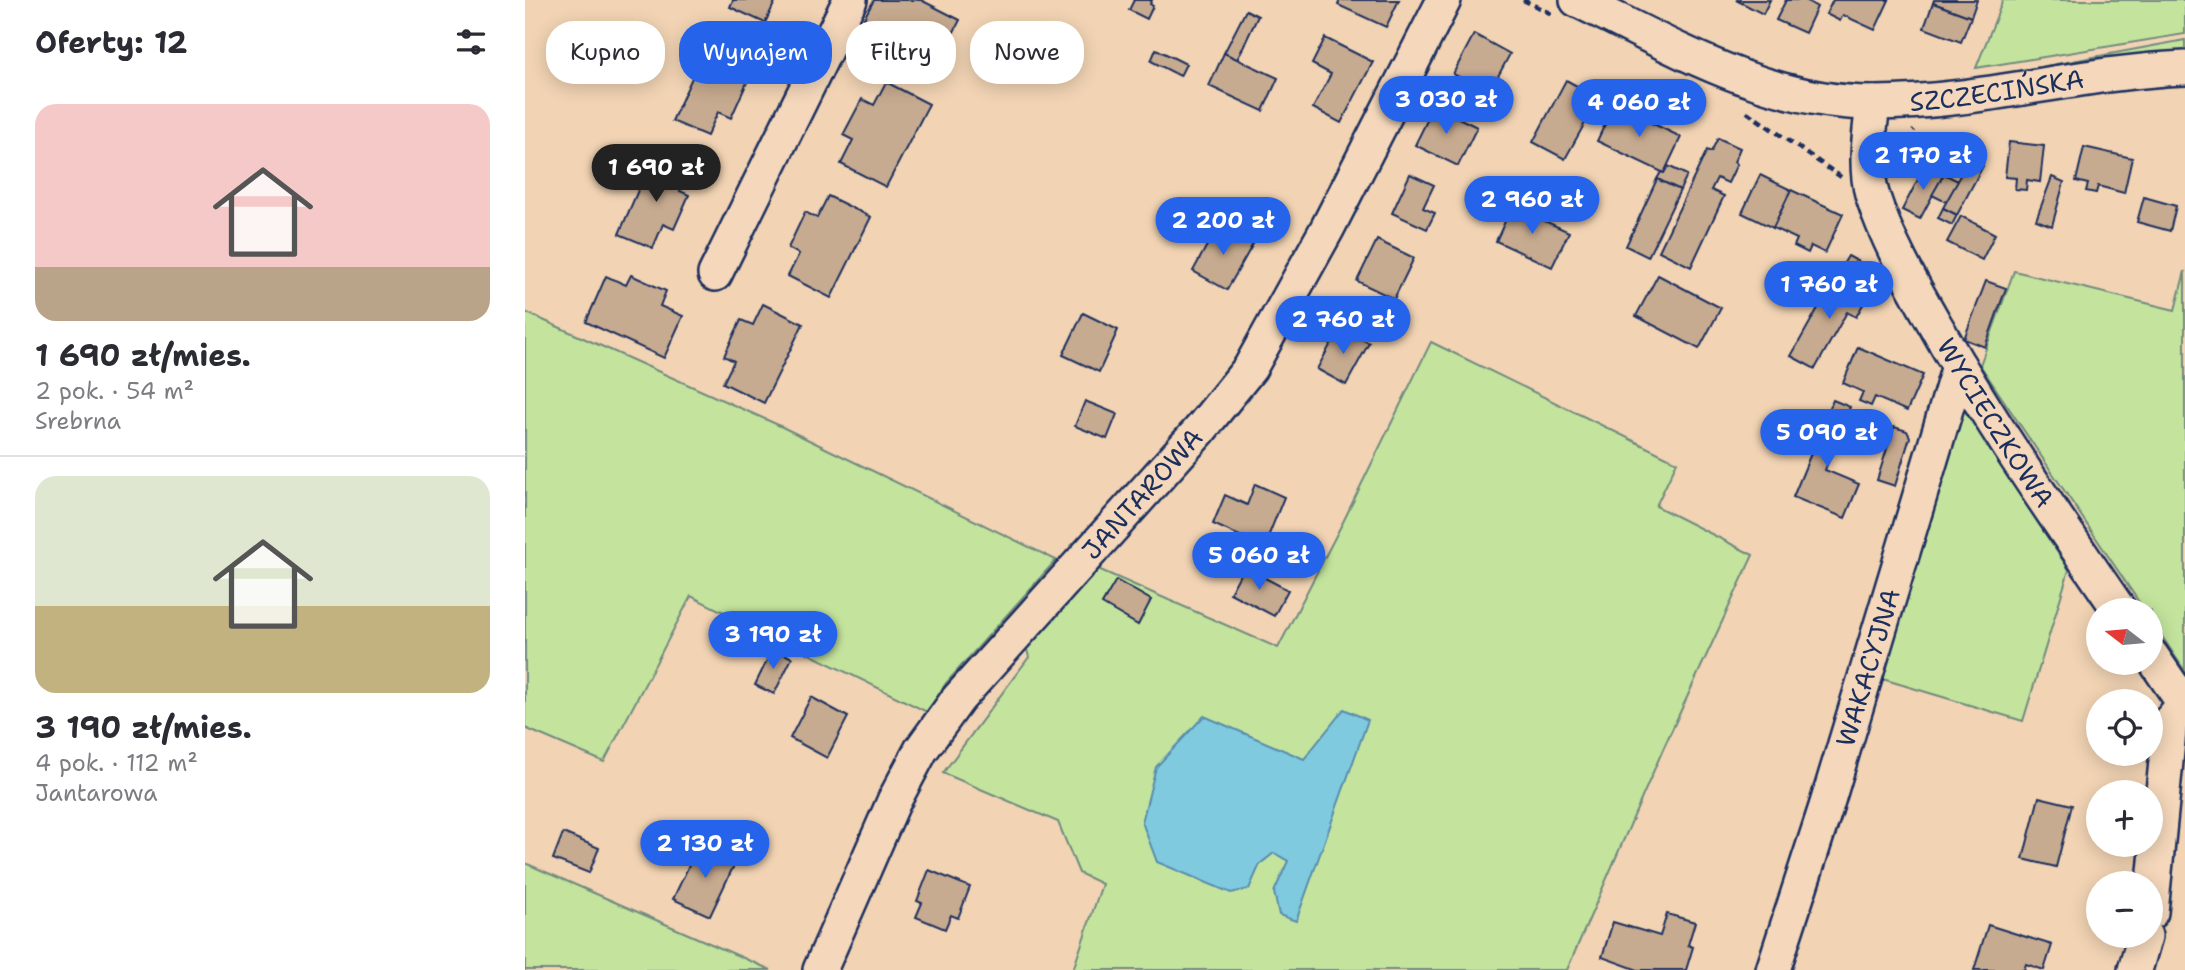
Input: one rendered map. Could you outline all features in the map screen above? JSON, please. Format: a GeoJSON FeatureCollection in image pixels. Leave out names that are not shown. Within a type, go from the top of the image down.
{"type":"FeatureCollection","features":[{"type":"Feature","properties":{"kind":"street"},"geometry":{"type":"LineString","coordinates":[[715,274],[850,0]]}},
{"type":"Feature","properties":{"kind":"street","name":"JANTAROWA"},"geometry":{"type":"LineString","coordinates":[[820,970],[894,801],[922,750],[958,699],[1200,430],[1250,368],[1327,229],[1444,0]]}},
{"type":"Feature","properties":{"kind":"street","name":"SZCZECIŃSKA"},"geometry":{"type":"LineString","coordinates":[[1577,0],[1735,74],[1801,94],[1846,102],[1873,103],[1964,97],[2075,80],[2185,68]]}},
{"type":"Feature","properties":{"kind":"street","name":"WYCIECZKOWA"},"geometry":{"type":"LineString","coordinates":[[1873,103],[1870,143],[1872,193],[1913,286],[1959,366],[2111,598]]}},
{"type":"Feature","properties":{"kind":"street","name":"WAKACYJNA"},"geometry":{"type":"LineString","coordinates":[[1773,970],[1826,807],[1959,366]]}},
{"type":"Feature","properties":{"kind":"street"},"geometry":{"type":"LineString","coordinates":[[2155,871],[2170,721],[2185,705],[2163,673]]}},
{"type":"Feature","properties":{"kind":"street"},"geometry":{"type":"LineString","coordinates":[[2135,970],[2141,948]]}},
{"type":"Feature","properties":{"kind":"green space"},"geometry":{"type":"Polygon","coordinates":[[[2003,0],[2185,0],[2185,34],[1976,68],[2003,0]]]}},
{"type":"Feature","properties":{"kind":"green space"},"geometry":{"type":"Polygon","coordinates":[[[2185,40],[2185,56],[1970,80],[2185,40]]]}},
{"type":"Feature","properties":{"kind":"green space"},"geometry":{"type":"Polygon","coordinates":[[[2014,271],[2175,310],[2185,271],[2185,671],[2163,638],[2163,598],[2136,598],[1980,365],[2014,271]]]}},
{"type":"Feature","properties":{"kind":"green space"},"geometry":{"type":"Polygon","coordinates":[[[525,312],[776,424],[1056,560],[946,683],[927,712],[691,596],[604,762],[525,728],[525,312]]]}},
{"type":"Feature","properties":{"kind":"green space"},"geometry":{"type":"Polygon","coordinates":[[[1431,342],[1677,462],[1656,506],[1753,555],[1664,747],[1567,970],[1073,970],[1102,884],[1079,873],[1058,822],[943,773],[1029,657],[1023,636],[1089,565],[1278,648],[1431,342]]]}},
{"type":"Feature","properties":{"kind":"green space"},"geometry":{"type":"Polygon","coordinates":[[[1956,396],[2069,570],[2023,721],[1876,677],[1956,396]]]}},
{"type":"Feature","properties":{"kind":"green space"},"geometry":{"type":"Polygon","coordinates":[[[525,863],[771,970],[525,970],[525,863]]]}},
{"type":"Feature","properties":{"kind":"water"},"geometry":{"type":"Polygon","coordinates":[[[1344,709],[1368,720],[1296,921],[1279,915],[1274,892],[1288,861],[1274,853],[1260,864],[1249,889],[1231,893],[1157,862],[1142,822],[1156,767],[1204,716],[1304,759],[1344,709]]]}},
{"type":"Feature","properties":{"kind":"building"},"geometry":{"type":"Polygon","coordinates":[[[733,0],[776,0],[766,21],[730,7],[733,0]]]}},
{"type":"Feature","properties":{"kind":"building"},"geometry":{"type":"Polygon","coordinates":[[[874,0],[921,0],[960,20],[956,28],[956,21],[870,21],[864,18],[874,0]]]}},
{"type":"Feature","properties":{"kind":"building"},"geometry":{"type":"Polygon","coordinates":[[[1134,0],[1152,0],[1150,4],[1153,6],[1147,19],[1129,10],[1134,0]]]}},
{"type":"Feature","properties":{"kind":"building"},"geometry":{"type":"Polygon","coordinates":[[[1340,0],[1399,0],[1386,27],[1338,5],[1340,0]]]}},
{"type":"Feature","properties":{"kind":"building"},"geometry":{"type":"Polygon","coordinates":[[[1736,0],[1770,0],[1763,14],[1736,0]]]}},
{"type":"Feature","properties":{"kind":"building"},"geometry":{"type":"Polygon","coordinates":[[[1786,0],[1805,0],[1817,7],[1805,33],[1776,20],[1786,0]]]}},
{"type":"Feature","properties":{"kind":"building"},"geometry":{"type":"Polygon","coordinates":[[[1833,0],[1889,0],[1875,30],[1843,15],[1840,21],[1826,14],[1833,0]]]}},
{"type":"Feature","properties":{"kind":"building"},"geometry":{"type":"Polygon","coordinates":[[[1934,0],[1977,0],[1971,17],[1933,3],[1934,0]]]}},
{"type":"Feature","properties":{"kind":"building"},"geometry":{"type":"Polygon","coordinates":[[[1933,3],[1971,17],[1961,42],[1924,28],[1933,3]]]}},
{"type":"Feature","properties":{"kind":"building"},"geometry":{"type":"Polygon","coordinates":[[[1246,10],[1258,16],[1237,60],[1224,53],[1246,10]]]}},
{"type":"Feature","properties":{"kind":"building"},"geometry":{"type":"Polygon","coordinates":[[[1474,34],[1510,54],[1489,93],[1453,74],[1474,34]]]}},
{"type":"Feature","properties":{"kind":"building"},"geometry":{"type":"Polygon","coordinates":[[[1325,38],[1373,62],[1341,123],[1313,108],[1331,74],[1312,64],[1325,38]]]}},
{"type":"Feature","properties":{"kind":"building"},"geometry":{"type":"Polygon","coordinates":[[[1156,49],[1186,64],[1180,76],[1151,61],[1156,49]]]}},
{"type":"Feature","properties":{"kind":"building"},"geometry":{"type":"Polygon","coordinates":[[[1224,53],[1278,78],[1263,111],[1209,86],[1224,53]]]}},
{"type":"Feature","properties":{"kind":"building"},"geometry":{"type":"Polygon","coordinates":[[[1566,80],[1599,98],[1565,159],[1533,142],[1566,80]]]}},
{"type":"Feature","properties":{"kind":"building"},"geometry":{"type":"Polygon","coordinates":[[[689,84],[746,84],[731,118],[718,112],[707,136],[672,121],[689,84]]]}},
{"type":"Feature","properties":{"kind":"building"},"geometry":{"type":"Polygon","coordinates":[[[885,84],[929,104],[886,187],[841,164],[853,140],[843,135],[862,99],[874,105],[885,84]]]}},
{"type":"Feature","properties":{"kind":"building"},"geometry":{"type":"Polygon","coordinates":[[[1614,105],[1681,137],[1664,173],[1597,141],[1614,105]]]}},
{"type":"Feature","properties":{"kind":"building"},"geometry":{"type":"Polygon","coordinates":[[[1434,106],[1477,127],[1458,166],[1415,145],[1434,106]]]}},
{"type":"Feature","properties":{"kind":"building"},"geometry":{"type":"Polygon","coordinates":[[[1718,138],[1740,148],[1734,162],[1737,164],[1728,183],[1717,178],[1711,190],[1724,196],[1691,267],[1659,251],[1707,150],[1711,152],[1718,138]]]}},
{"type":"Feature","properties":{"kind":"building"},"geometry":{"type":"Polygon","coordinates":[[[2009,142],[2044,146],[2040,182],[2027,180],[2026,190],[2015,189],[2016,178],[2005,177],[2009,142]]]}},
{"type":"Feature","properties":{"kind":"building"},"geometry":{"type":"Polygon","coordinates":[[[2084,147],[2132,158],[2124,193],[2098,186],[2096,193],[2086,191],[2088,184],[2076,181],[2084,147]]]}},
{"type":"Feature","properties":{"kind":"building"},"geometry":{"type":"Polygon","coordinates":[[[652,158],[688,173],[680,191],[689,195],[674,229],[663,224],[653,248],[619,234],[652,158]]]}},
{"type":"Feature","properties":{"kind":"building"},"geometry":{"type":"Polygon","coordinates":[[[1969,158],[1983,166],[1957,215],[1943,208],[1969,158]]]}},
{"type":"Feature","properties":{"kind":"building"},"geometry":{"type":"Polygon","coordinates":[[[1926,164],[1944,174],[1920,219],[1902,210],[1926,164]]]}},
{"type":"Feature","properties":{"kind":"building"},"geometry":{"type":"Polygon","coordinates":[[[1668,166],[1687,175],[1680,190],[1657,179],[1668,166]]]}},
{"type":"Feature","properties":{"kind":"building"},"geometry":{"type":"Polygon","coordinates":[[[1410,174],[1434,185],[1423,208],[1435,213],[1427,229],[1392,213],[1410,174]]]}},
{"type":"Feature","properties":{"kind":"building"},"geometry":{"type":"Polygon","coordinates":[[[1944,174],[1958,181],[1946,202],[1932,195],[1944,174]]]}},
{"type":"Feature","properties":{"kind":"building"},"geometry":{"type":"Polygon","coordinates":[[[1760,175],[1791,190],[1773,228],[1742,213],[1760,175]]]}},
{"type":"Feature","properties":{"kind":"building"},"geometry":{"type":"Polygon","coordinates":[[[2052,177],[2064,182],[2052,226],[2036,220],[2052,177]]]}},
{"type":"Feature","properties":{"kind":"building"},"geometry":{"type":"Polygon","coordinates":[[[1657,179],[1680,190],[1648,257],[1626,246],[1657,179]]]}},
{"type":"Feature","properties":{"kind":"building"},"geometry":{"type":"Polygon","coordinates":[[[1791,190],[1843,214],[1825,253],[1811,246],[1808,253],[1794,246],[1797,239],[1773,228],[1791,190]]]}},
{"type":"Feature","properties":{"kind":"building"},"geometry":{"type":"Polygon","coordinates":[[[828,196],[871,217],[831,298],[788,276],[799,254],[788,248],[805,212],[817,218],[828,196]]]}},
{"type":"Feature","properties":{"kind":"building"},"geometry":{"type":"Polygon","coordinates":[[[2144,197],[2176,206],[2170,231],[2137,222],[2144,197]]]}},
{"type":"Feature","properties":{"kind":"building"},"geometry":{"type":"Polygon","coordinates":[[[1512,206],[1569,232],[1552,267],[1496,241],[1512,206]]]}},
{"type":"Feature","properties":{"kind":"building"},"geometry":{"type":"Polygon","coordinates":[[[1943,208],[1957,215],[1952,225],[1938,218],[1943,208]]]}},
{"type":"Feature","properties":{"kind":"building"},"geometry":{"type":"Polygon","coordinates":[[[1961,216],[1995,234],[1982,260],[1947,242],[1961,216]]]}},
{"type":"Feature","properties":{"kind":"building"},"geometry":{"type":"Polygon","coordinates":[[[1218,225],[1253,244],[1227,290],[1193,271],[1218,225]]]}},
{"type":"Feature","properties":{"kind":"building"},"geometry":{"type":"Polygon","coordinates":[[[1377,240],[1414,258],[1394,299],[1357,281],[1377,240]]]}},
{"type":"Feature","properties":{"kind":"building"},"geometry":{"type":"Polygon","coordinates":[[[1848,256],[1872,269],[1861,289],[1836,276],[1848,256]]]}},
{"type":"Feature","properties":{"kind":"building"},"geometry":{"type":"Polygon","coordinates":[[[631,275],[666,291],[660,306],[683,316],[664,358],[586,322],[606,276],[626,285],[631,275]]]}},
{"type":"Feature","properties":{"kind":"building"},"geometry":{"type":"Polygon","coordinates":[[[1658,275],[1721,308],[1699,349],[1636,316],[1658,275]]]}},
{"type":"Feature","properties":{"kind":"building"},"geometry":{"type":"Polygon","coordinates":[[[1836,276],[1869,294],[1856,317],[1847,312],[1815,369],[1791,356],[1836,276]]]}},
{"type":"Feature","properties":{"kind":"building"},"geometry":{"type":"Polygon","coordinates":[[[1986,281],[2006,288],[1985,347],[1964,339],[1986,281]]]}},
{"type":"Feature","properties":{"kind":"building"},"geometry":{"type":"Polygon","coordinates":[[[763,304],[803,324],[764,403],[723,383],[734,361],[724,356],[741,320],[753,325],[763,304]]]}},
{"type":"Feature","properties":{"kind":"building"},"geometry":{"type":"Polygon","coordinates":[[[1083,313],[1118,330],[1099,372],[1063,355],[1083,313]]]}},
{"type":"Feature","properties":{"kind":"building"},"geometry":{"type":"Polygon","coordinates":[[[1340,327],[1369,343],[1346,385],[1317,369],[1340,327]]]}},
{"type":"Feature","properties":{"kind":"building"},"geometry":{"type":"Polygon","coordinates":[[[1858,347],[1923,375],[1907,411],[1875,397],[1871,406],[1859,401],[1863,392],[1843,383],[1858,347]]]}},
{"type":"Feature","properties":{"kind":"building"},"geometry":{"type":"Polygon","coordinates":[[[1833,400],[1850,407],[1825,470],[1859,484],[1845,518],[1793,497],[1833,400]]]}},
{"type":"Feature","properties":{"kind":"building"},"geometry":{"type":"Polygon","coordinates":[[[1085,401],[1117,414],[1107,439],[1075,426],[1085,401]]]}},
{"type":"Feature","properties":{"kind":"building"},"geometry":{"type":"Polygon","coordinates":[[[1894,427],[1907,431],[1910,437],[1895,486],[1877,480],[1894,427]]]}},
{"type":"Feature","properties":{"kind":"building"},"geometry":{"type":"Polygon","coordinates":[[[1255,484],[1284,497],[1264,547],[1213,524],[1225,495],[1247,505],[1255,484]]]}},
{"type":"Feature","properties":{"kind":"building"},"geometry":{"type":"Polygon","coordinates":[[[1244,567],[1288,590],[1274,616],[1230,593],[1244,567]]]}},
{"type":"Feature","properties":{"kind":"building"},"geometry":{"type":"Polygon","coordinates":[[[1116,580],[1151,600],[1138,625],[1102,604],[1116,580]]]}},
{"type":"Feature","properties":{"kind":"building"},"geometry":{"type":"Polygon","coordinates":[[[773,648],[792,658],[774,694],[755,685],[773,648]]]}},
{"type":"Feature","properties":{"kind":"building"},"geometry":{"type":"Polygon","coordinates":[[[811,697],[848,717],[827,758],[790,738],[811,697]]]}},
{"type":"Feature","properties":{"kind":"building"},"geometry":{"type":"Polygon","coordinates":[[[2039,797],[2072,805],[2056,867],[2023,859],[2039,797]]]}},
{"type":"Feature","properties":{"kind":"building"},"geometry":{"type":"Polygon","coordinates":[[[563,833],[599,848],[589,873],[553,859],[563,833]]]}},
{"type":"Feature","properties":{"kind":"building"},"geometry":{"type":"Polygon","coordinates":[[[699,844],[736,861],[710,916],[673,899],[699,844]]]}},
{"type":"Feature","properties":{"kind":"building"},"geometry":{"type":"Polygon","coordinates":[[[929,870],[970,887],[958,918],[951,915],[945,929],[916,917],[922,903],[917,901],[929,870]]]}},
{"type":"Feature","properties":{"kind":"building"},"geometry":{"type":"Polygon","coordinates":[[[1667,914],[1695,922],[1688,945],[1693,947],[1686,970],[1638,970],[1602,957],[1613,922],[1660,936],[1667,914]]]}},
{"type":"Feature","properties":{"kind":"building"},"geometry":{"type":"Polygon","coordinates":[[[1988,925],[2052,945],[2044,970],[2026,964],[2024,970],[1974,970],[1988,925]]]}}]}
